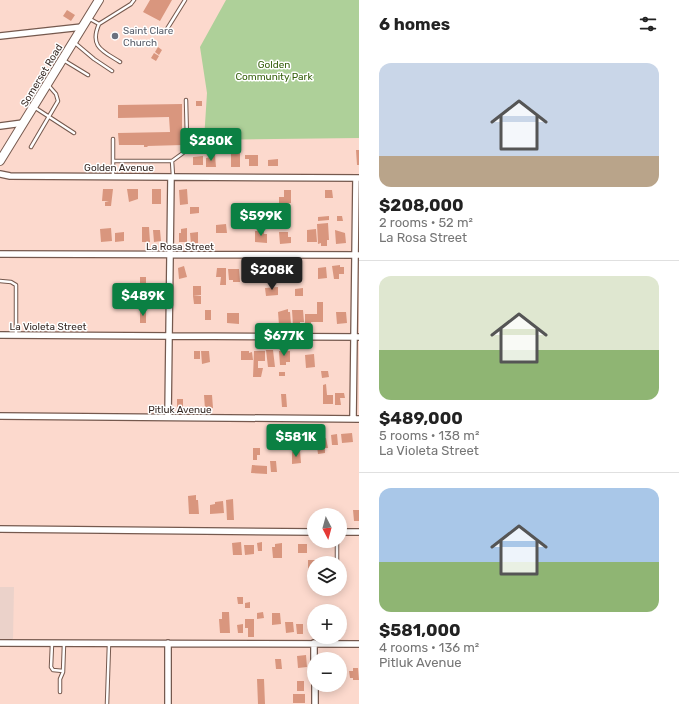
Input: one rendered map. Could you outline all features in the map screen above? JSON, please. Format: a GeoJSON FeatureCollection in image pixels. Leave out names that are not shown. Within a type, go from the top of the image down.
{"type":"FeatureCollection","features":[{"type":"Feature","properties":{"kind":"main road","name":"Somerset Road"},"geometry":{"type":"LineString","coordinates":[[0,161],[99,0]]}},
{"type":"Feature","properties":{"kind":"street"},"geometry":{"type":"LineString","coordinates":[[0,36],[82,27]]}},
{"type":"Feature","properties":{"kind":"street"},"geometry":{"type":"LineString","coordinates":[[0,126],[23,123]]}},
{"type":"Feature","properties":{"kind":"street","name":"Golden Avenue"},"geometry":{"type":"LineString","coordinates":[[0,174],[357,178]]}},
{"type":"Feature","properties":{"kind":"street"},"geometry":{"type":"LineString","coordinates":[[168,417],[172,177]]}},
{"type":"Feature","properties":{"kind":"street"},"geometry":{"type":"LineString","coordinates":[[356,419],[357,178]]}},
{"type":"Feature","properties":{"kind":"street","name":"La Rosa Street"},"geometry":{"type":"LineString","coordinates":[[0,254],[357,255]]}},
{"type":"Feature","properties":{"kind":"street","name":"La Violeta Street"},"geometry":{"type":"LineString","coordinates":[[0,335],[356,337]]}},
{"type":"Feature","properties":{"kind":"street","name":"Pitluk Avenue"},"geometry":{"type":"LineString","coordinates":[[0,416],[356,419]]}},
{"type":"Feature","properties":{"kind":"street"},"geometry":{"type":"LineString","coordinates":[[0,529],[307,532]]}},
{"type":"Feature","properties":{"kind":"street"},"geometry":{"type":"LineString","coordinates":[[347,532],[359,532]]}},
{"type":"Feature","properties":{"kind":"street"},"geometry":{"type":"LineString","coordinates":[[0,643],[307,643]]}},
{"type":"Feature","properties":{"kind":"street"},"geometry":{"type":"LineString","coordinates":[[168,643],[168,704]]}},
{"type":"Feature","properties":{"kind":"street"},"geometry":{"type":"LineString","coordinates":[[347,644],[359,644]]}},
{"type":"Feature","properties":{"kind":"street"},"geometry":{"type":"LineString","coordinates":[[315,692],[315,704]]}},
{"type":"Feature","properties":{"kind":"lane"},"geometry":{"type":"LineString","coordinates":[[120,62],[100,49],[95,41],[94,35],[99,24],[131,4],[134,0]]}},
{"type":"Feature","properties":{"kind":"lane"},"geometry":{"type":"LineString","coordinates":[[167,29],[185,0]]}},
{"type":"Feature","properties":{"kind":"lane"},"geometry":{"type":"LineString","coordinates":[[88,18],[99,24]]}},
{"type":"Feature","properties":{"kind":"lane"},"geometry":{"type":"LineString","coordinates":[[73,42],[84,48],[94,59],[112,71]]}},
{"type":"Feature","properties":{"kind":"lane"},"geometry":{"type":"LineString","coordinates":[[62,59],[88,75]]}},
{"type":"Feature","properties":{"kind":"lane"},"geometry":{"type":"LineString","coordinates":[[32,147],[58,101],[56,94],[47,84]]}},
{"type":"Feature","properties":{"kind":"lane"},"geometry":{"type":"LineString","coordinates":[[113,161],[172,161],[183,153],[187,139],[186,100]]}},
{"type":"Feature","properties":{"kind":"lane"},"geometry":{"type":"LineString","coordinates":[[33,107],[74,133]]}},
{"type":"Feature","properties":{"kind":"lane"},"geometry":{"type":"LineString","coordinates":[[113,139],[113,176]]}},
{"type":"Feature","properties":{"kind":"lane"},"geometry":{"type":"LineString","coordinates":[[172,161],[172,177]]}},
{"type":"Feature","properties":{"kind":"lane"},"geometry":{"type":"LineString","coordinates":[[0,281],[16,284],[16,335]]}},
{"type":"Feature","properties":{"kind":"lane"},"geometry":{"type":"LineString","coordinates":[[52,643],[51,667],[53,670],[63,671]]}},
{"type":"Feature","properties":{"kind":"lane"},"geometry":{"type":"LineString","coordinates":[[60,692],[60,679],[63,671],[64,643]]}},
{"type":"Feature","properties":{"kind":"lane"},"geometry":{"type":"LineString","coordinates":[[107,704],[109,643]]}},
{"type":"Feature","properties":{"kind":"shaded area"},"geometry":{"type":"Polygon","coordinates":[[[0,587],[14,587],[13,640],[0,640],[0,587]]]}},
{"type":"Feature","properties":{"kind":"green space","name":"Golden Community Park"},"geometry":{"type":"Polygon","coordinates":[[[226,0],[359,0],[359,138],[204,140],[207,93],[200,47],[226,0]]]}},
{"type":"Feature","properties":{"kind":"building"},"geometry":{"type":"Polygon","coordinates":[[[150,0],[172,0],[160,21],[143,12],[150,0]]]}},
{"type":"Feature","properties":{"kind":"building"},"geometry":{"type":"Polygon","coordinates":[[[67,10],[75,15],[71,21],[63,16],[67,10]]]}},
{"type":"Feature","properties":{"kind":"building"},"geometry":{"type":"Polygon","coordinates":[[[158,47],[162,50],[159,55],[155,52],[158,47]]]}},
{"type":"Feature","properties":{"kind":"building"},"geometry":{"type":"Polygon","coordinates":[[[154,53],[159,56],[156,61],[151,58],[154,53]]]}},
{"type":"Feature","properties":{"kind":"building"},"geometry":{"type":"Polygon","coordinates":[[[196,101],[202,101],[202,106],[196,106],[196,101]]]}},
{"type":"Feature","properties":{"kind":"building"},"geometry":{"type":"Polygon","coordinates":[[[182,104],[182,145],[144,147],[144,145],[119,145],[118,133],[170,132],[169,117],[118,118],[118,105],[182,104]]]}},
{"type":"Feature","properties":{"kind":"building"},"geometry":{"type":"Polygon","coordinates":[[[199,140],[202,142],[202,145],[192,146],[191,141],[199,140]]]}},
{"type":"Feature","properties":{"kind":"building"},"geometry":{"type":"Polygon","coordinates":[[[356,150],[359,150],[359,165],[357,165],[356,150]]]}},
{"type":"Feature","properties":{"kind":"building"},"geometry":{"type":"Polygon","coordinates":[[[231,153],[240,153],[240,167],[231,167],[231,153]]]}},
{"type":"Feature","properties":{"kind":"building"},"geometry":{"type":"Polygon","coordinates":[[[210,155],[215,155],[216,167],[206,167],[206,158],[211,157],[210,155]]]}},
{"type":"Feature","properties":{"kind":"building"},"geometry":{"type":"Polygon","coordinates":[[[245,155],[258,155],[258,166],[249,166],[249,159],[245,159],[245,155]]]}},
{"type":"Feature","properties":{"kind":"building"},"geometry":{"type":"Polygon","coordinates":[[[203,156],[203,165],[193,165],[193,157],[203,156]]]}},
{"type":"Feature","properties":{"kind":"building"},"geometry":{"type":"Polygon","coordinates":[[[278,159],[278,166],[268,166],[268,160],[278,159]]]}},
{"type":"Feature","properties":{"kind":"building"},"geometry":{"type":"Polygon","coordinates":[[[103,189],[113,189],[111,206],[105,206],[105,202],[109,201],[102,201],[103,189]]]}},
{"type":"Feature","properties":{"kind":"building"},"geometry":{"type":"Polygon","coordinates":[[[127,189],[138,189],[138,199],[129,202],[127,189]]]}},
{"type":"Feature","properties":{"kind":"building"},"geometry":{"type":"Polygon","coordinates":[[[152,189],[161,189],[161,204],[152,204],[152,189]]]}},
{"type":"Feature","properties":{"kind":"building"},"geometry":{"type":"Polygon","coordinates":[[[187,189],[188,204],[180,205],[179,190],[187,189]]]}},
{"type":"Feature","properties":{"kind":"building"},"geometry":{"type":"Polygon","coordinates":[[[284,190],[291,190],[291,203],[279,204],[279,197],[284,197],[284,190]]]}},
{"type":"Feature","properties":{"kind":"building"},"geometry":{"type":"Polygon","coordinates":[[[325,190],[332,190],[333,198],[325,198],[325,190]]]}},
{"type":"Feature","properties":{"kind":"building"},"geometry":{"type":"Polygon","coordinates":[[[190,207],[199,207],[199,213],[190,214],[190,207]]]}},
{"type":"Feature","properties":{"kind":"building"},"geometry":{"type":"Polygon","coordinates":[[[329,216],[329,220],[318,221],[318,217],[329,216]]]}},
{"type":"Feature","properties":{"kind":"building"},"geometry":{"type":"Polygon","coordinates":[[[337,216],[342,216],[343,221],[337,221],[337,216]]]}},
{"type":"Feature","properties":{"kind":"building"},"geometry":{"type":"Polygon","coordinates":[[[328,223],[329,240],[327,240],[327,246],[321,246],[321,243],[318,244],[317,224],[328,223]]]}},
{"type":"Feature","properties":{"kind":"building"},"geometry":{"type":"Polygon","coordinates":[[[226,224],[227,233],[216,233],[216,225],[226,224]]]}},
{"type":"Feature","properties":{"kind":"building"},"geometry":{"type":"Polygon","coordinates":[[[142,227],[149,227],[150,242],[142,242],[142,227]]]}},
{"type":"Feature","properties":{"kind":"building"},"geometry":{"type":"Polygon","coordinates":[[[111,228],[112,241],[101,242],[100,229],[111,228]]]}},
{"type":"Feature","properties":{"kind":"building"},"geometry":{"type":"Polygon","coordinates":[[[187,228],[187,242],[179,242],[179,233],[181,233],[181,229],[187,228]]]}},
{"type":"Feature","properties":{"kind":"building"},"geometry":{"type":"Polygon","coordinates":[[[316,229],[317,242],[307,242],[307,230],[316,229]]]}},
{"type":"Feature","properties":{"kind":"building"},"geometry":{"type":"Polygon","coordinates":[[[153,230],[160,230],[161,241],[154,242],[153,230]]]}},
{"type":"Feature","properties":{"kind":"building"},"geometry":{"type":"Polygon","coordinates":[[[335,230],[345,233],[346,243],[336,244],[335,230]]]}},
{"type":"Feature","properties":{"kind":"building"},"geometry":{"type":"Polygon","coordinates":[[[255,231],[264,231],[264,234],[267,234],[267,243],[255,242],[255,231]]]}},
{"type":"Feature","properties":{"kind":"building"},"geometry":{"type":"Polygon","coordinates":[[[124,232],[124,241],[115,242],[115,233],[124,232]]]}},
{"type":"Feature","properties":{"kind":"building"},"geometry":{"type":"Polygon","coordinates":[[[198,232],[198,243],[191,244],[190,233],[198,232]]]}},
{"type":"Feature","properties":{"kind":"building"},"geometry":{"type":"Polygon","coordinates":[[[279,232],[288,232],[288,237],[291,237],[291,243],[280,244],[279,232]]]}},
{"type":"Feature","properties":{"kind":"building"},"geometry":{"type":"Polygon","coordinates":[[[340,265],[340,267],[344,267],[344,274],[339,274],[339,279],[334,279],[332,266],[340,265]]]}},
{"type":"Feature","properties":{"kind":"building"},"geometry":{"type":"Polygon","coordinates":[[[184,266],[187,277],[179,279],[178,268],[184,266]]]}},
{"type":"Feature","properties":{"kind":"building"},"geometry":{"type":"Polygon","coordinates":[[[269,267],[277,267],[277,276],[269,277],[269,267]]]}},
{"type":"Feature","properties":{"kind":"building"},"geometry":{"type":"Polygon","coordinates":[[[279,267],[290,267],[291,282],[287,282],[287,279],[280,280],[279,267]]]}},
{"type":"Feature","properties":{"kind":"building"},"geometry":{"type":"Polygon","coordinates":[[[326,267],[327,278],[318,279],[318,268],[326,267]]]}},
{"type":"Feature","properties":{"kind":"building"},"geometry":{"type":"Polygon","coordinates":[[[217,268],[226,268],[226,285],[220,285],[221,277],[216,277],[217,268]]]}},
{"type":"Feature","properties":{"kind":"building"},"geometry":{"type":"Polygon","coordinates":[[[253,268],[263,268],[263,278],[257,279],[256,276],[254,276],[253,268]]]}},
{"type":"Feature","properties":{"kind":"building"},"geometry":{"type":"Polygon","coordinates":[[[228,269],[239,269],[240,282],[233,282],[233,280],[229,280],[228,269]]]}},
{"type":"Feature","properties":{"kind":"building"},"geometry":{"type":"Polygon","coordinates":[[[140,277],[146,277],[146,287],[140,287],[140,277]]]}},
{"type":"Feature","properties":{"kind":"building"},"geometry":{"type":"Polygon","coordinates":[[[193,286],[201,286],[201,295],[193,296],[193,286]]]}},
{"type":"Feature","properties":{"kind":"building"},"geometry":{"type":"Polygon","coordinates":[[[278,287],[278,295],[266,296],[265,288],[278,287]]]}},
{"type":"Feature","properties":{"kind":"building"},"geometry":{"type":"Polygon","coordinates":[[[303,288],[303,296],[295,296],[295,289],[303,288]]]}},
{"type":"Feature","properties":{"kind":"building"},"geometry":{"type":"Polygon","coordinates":[[[193,296],[201,296],[201,304],[194,304],[193,296]]]}},
{"type":"Feature","properties":{"kind":"building"},"geometry":{"type":"Polygon","coordinates":[[[317,302],[323,302],[323,322],[311,322],[311,325],[305,325],[305,314],[317,314],[317,302]]]}},
{"type":"Feature","properties":{"kind":"building"},"geometry":{"type":"Polygon","coordinates":[[[288,309],[288,312],[290,312],[291,324],[279,325],[278,312],[288,309]]]}},
{"type":"Feature","properties":{"kind":"building"},"geometry":{"type":"Polygon","coordinates":[[[205,310],[211,310],[211,320],[205,320],[205,310]]]}},
{"type":"Feature","properties":{"kind":"building"},"geometry":{"type":"Polygon","coordinates":[[[292,310],[303,310],[304,322],[300,322],[300,326],[293,326],[292,310]]]}},
{"type":"Feature","properties":{"kind":"building"},"geometry":{"type":"Polygon","coordinates":[[[140,311],[146,311],[146,323],[140,323],[140,311]]]}},
{"type":"Feature","properties":{"kind":"building"},"geometry":{"type":"Polygon","coordinates":[[[336,312],[346,312],[347,323],[337,324],[336,312]]]}},
{"type":"Feature","properties":{"kind":"building"},"geometry":{"type":"Polygon","coordinates":[[[227,313],[239,313],[239,324],[227,323],[227,313]]]}},
{"type":"Feature","properties":{"kind":"building"},"geometry":{"type":"Polygon","coordinates":[[[266,350],[273,350],[275,367],[268,367],[266,350]]]}},
{"type":"Feature","properties":{"kind":"building"},"geometry":{"type":"Polygon","coordinates":[[[194,351],[200,351],[200,359],[194,359],[194,351]]]}},
{"type":"Feature","properties":{"kind":"building"},"geometry":{"type":"Polygon","coordinates":[[[201,351],[209,351],[210,362],[202,364],[201,351]]]}},
{"type":"Feature","properties":{"kind":"building"},"geometry":{"type":"Polygon","coordinates":[[[241,351],[249,351],[249,353],[252,352],[253,360],[241,360],[241,351]]]}},
{"type":"Feature","properties":{"kind":"building"},"geometry":{"type":"Polygon","coordinates":[[[254,351],[265,351],[265,361],[258,361],[258,368],[263,368],[261,377],[253,377],[254,351]]]}},
{"type":"Feature","properties":{"kind":"building"},"geometry":{"type":"Polygon","coordinates":[[[279,351],[290,351],[290,362],[286,362],[286,365],[280,365],[279,351]]]}},
{"type":"Feature","properties":{"kind":"building"},"geometry":{"type":"Polygon","coordinates":[[[314,354],[315,367],[306,368],[305,355],[314,354]]]}},
{"type":"Feature","properties":{"kind":"building"},"geometry":{"type":"Polygon","coordinates":[[[321,371],[328,371],[329,377],[322,378],[321,371]]]}},
{"type":"Feature","properties":{"kind":"building"},"geometry":{"type":"Polygon","coordinates":[[[279,372],[285,372],[285,376],[279,376],[279,372]]]}},
{"type":"Feature","properties":{"kind":"building"},"geometry":{"type":"Polygon","coordinates":[[[326,384],[327,395],[333,395],[333,404],[323,404],[323,385],[326,384]]]}},
{"type":"Feature","properties":{"kind":"building"},"geometry":{"type":"Polygon","coordinates":[[[335,393],[344,393],[345,398],[340,398],[341,405],[335,405],[335,393]]]}},
{"type":"Feature","properties":{"kind":"building"},"geometry":{"type":"Polygon","coordinates":[[[281,394],[286,394],[287,407],[282,407],[281,394]]]}},
{"type":"Feature","properties":{"kind":"building"},"geometry":{"type":"Polygon","coordinates":[[[204,395],[212,395],[213,408],[205,409],[204,395]]]}},
{"type":"Feature","properties":{"kind":"building"},"geometry":{"type":"Polygon","coordinates":[[[177,399],[183,399],[183,407],[177,407],[177,399]]]}},
{"type":"Feature","properties":{"kind":"building"},"geometry":{"type":"Polygon","coordinates":[[[288,432],[289,443],[278,444],[278,440],[281,440],[280,433],[288,432]]]}},
{"type":"Feature","properties":{"kind":"building"},"geometry":{"type":"Polygon","coordinates":[[[352,433],[353,442],[342,443],[341,434],[352,433]]]}},
{"type":"Feature","properties":{"kind":"building"},"geometry":{"type":"Polygon","coordinates":[[[337,434],[338,445],[332,445],[331,435],[337,434]]]}},
{"type":"Feature","properties":{"kind":"building"},"geometry":{"type":"Polygon","coordinates":[[[326,438],[328,448],[325,448],[325,453],[318,454],[316,439],[326,438]]]}},
{"type":"Feature","properties":{"kind":"building"},"geometry":{"type":"Polygon","coordinates":[[[253,448],[260,448],[260,455],[257,455],[257,460],[253,460],[253,448]]]}},
{"type":"Feature","properties":{"kind":"building"},"geometry":{"type":"Polygon","coordinates":[[[300,451],[301,463],[292,464],[292,452],[300,451]]]}},
{"type":"Feature","properties":{"kind":"building"},"geometry":{"type":"Polygon","coordinates":[[[270,461],[276,461],[277,472],[271,472],[270,461]]]}},
{"type":"Feature","properties":{"kind":"building"},"geometry":{"type":"Polygon","coordinates":[[[252,465],[267,466],[267,474],[251,473],[252,465]]]}},
{"type":"Feature","properties":{"kind":"building"},"geometry":{"type":"Polygon","coordinates":[[[196,495],[199,514],[189,514],[188,496],[196,495]]]}},
{"type":"Feature","properties":{"kind":"building"},"geometry":{"type":"Polygon","coordinates":[[[233,499],[234,520],[227,520],[226,500],[233,499]]]}},
{"type":"Feature","properties":{"kind":"building"},"geometry":{"type":"Polygon","coordinates":[[[223,501],[224,513],[210,514],[210,505],[215,504],[215,502],[223,501]]]}},
{"type":"Feature","properties":{"kind":"building"},"geometry":{"type":"Polygon","coordinates":[[[353,510],[359,510],[359,521],[354,521],[353,510]]]}},
{"type":"Feature","properties":{"kind":"building"},"geometry":{"type":"Polygon","coordinates":[[[241,542],[242,555],[233,555],[232,543],[241,542]]]}},
{"type":"Feature","properties":{"kind":"building"},"geometry":{"type":"Polygon","coordinates":[[[262,542],[262,551],[258,551],[257,543],[262,542]]]}},
{"type":"Feature","properties":{"kind":"building"},"geometry":{"type":"Polygon","coordinates":[[[282,543],[282,558],[273,558],[272,547],[275,547],[275,544],[282,543]]]}},
{"type":"Feature","properties":{"kind":"building"},"geometry":{"type":"Polygon","coordinates":[[[298,544],[307,544],[307,553],[298,553],[298,544]]]}},
{"type":"Feature","properties":{"kind":"building"},"geometry":{"type":"Polygon","coordinates":[[[244,545],[254,545],[254,554],[245,555],[244,545]]]}},
{"type":"Feature","properties":{"kind":"building"},"geometry":{"type":"Polygon","coordinates":[[[237,597],[243,597],[243,604],[238,604],[237,597]]]}},
{"type":"Feature","properties":{"kind":"building"},"geometry":{"type":"Polygon","coordinates":[[[250,602],[250,608],[245,608],[245,603],[250,602]]]}},
{"type":"Feature","properties":{"kind":"building"},"geometry":{"type":"Polygon","coordinates":[[[222,612],[229,612],[230,633],[220,633],[219,619],[222,619],[222,612]]]}},
{"type":"Feature","properties":{"kind":"building"},"geometry":{"type":"Polygon","coordinates":[[[263,612],[264,618],[257,619],[257,613],[263,612]]]}},
{"type":"Feature","properties":{"kind":"building"},"geometry":{"type":"Polygon","coordinates":[[[272,613],[280,613],[281,624],[272,625],[272,613]]]}},
{"type":"Feature","properties":{"kind":"building"},"geometry":{"type":"Polygon","coordinates":[[[245,619],[254,619],[254,637],[248,637],[248,628],[245,628],[245,619]]]}},
{"type":"Feature","properties":{"kind":"building"},"geometry":{"type":"Polygon","coordinates":[[[285,622],[293,622],[294,632],[286,633],[285,622]]]}},
{"type":"Feature","properties":{"kind":"building"},"geometry":{"type":"Polygon","coordinates":[[[243,624],[243,633],[238,633],[237,625],[243,624]]]}},
{"type":"Feature","properties":{"kind":"building"},"geometry":{"type":"Polygon","coordinates":[[[296,624],[303,624],[303,634],[297,634],[296,624]]]}},
{"type":"Feature","properties":{"kind":"building"},"geometry":{"type":"Polygon","coordinates":[[[306,655],[307,667],[298,668],[297,656],[306,655]]]}},
{"type":"Feature","properties":{"kind":"building"},"geometry":{"type":"Polygon","coordinates":[[[275,659],[281,659],[282,669],[276,669],[275,659]]]}},
{"type":"Feature","properties":{"kind":"building"},"geometry":{"type":"Polygon","coordinates":[[[353,668],[358,668],[359,680],[353,680],[353,678],[350,678],[349,671],[353,671],[353,668]]]}},
{"type":"Feature","properties":{"kind":"building"},"geometry":{"type":"Polygon","coordinates":[[[257,679],[264,679],[265,704],[258,704],[257,679]]]}},
{"type":"Feature","properties":{"kind":"building"},"geometry":{"type":"Polygon","coordinates":[[[297,681],[304,681],[304,691],[297,691],[297,681]]]}},
{"type":"Feature","properties":{"kind":"building"},"geometry":{"type":"Polygon","coordinates":[[[293,694],[305,694],[305,703],[293,703],[293,694]]]}},
{"type":"Feature","properties":{"kind":"place","name":"Saint Clare Church"},"geometry":{"type":"Point","coordinates":[115,36]}}]}
